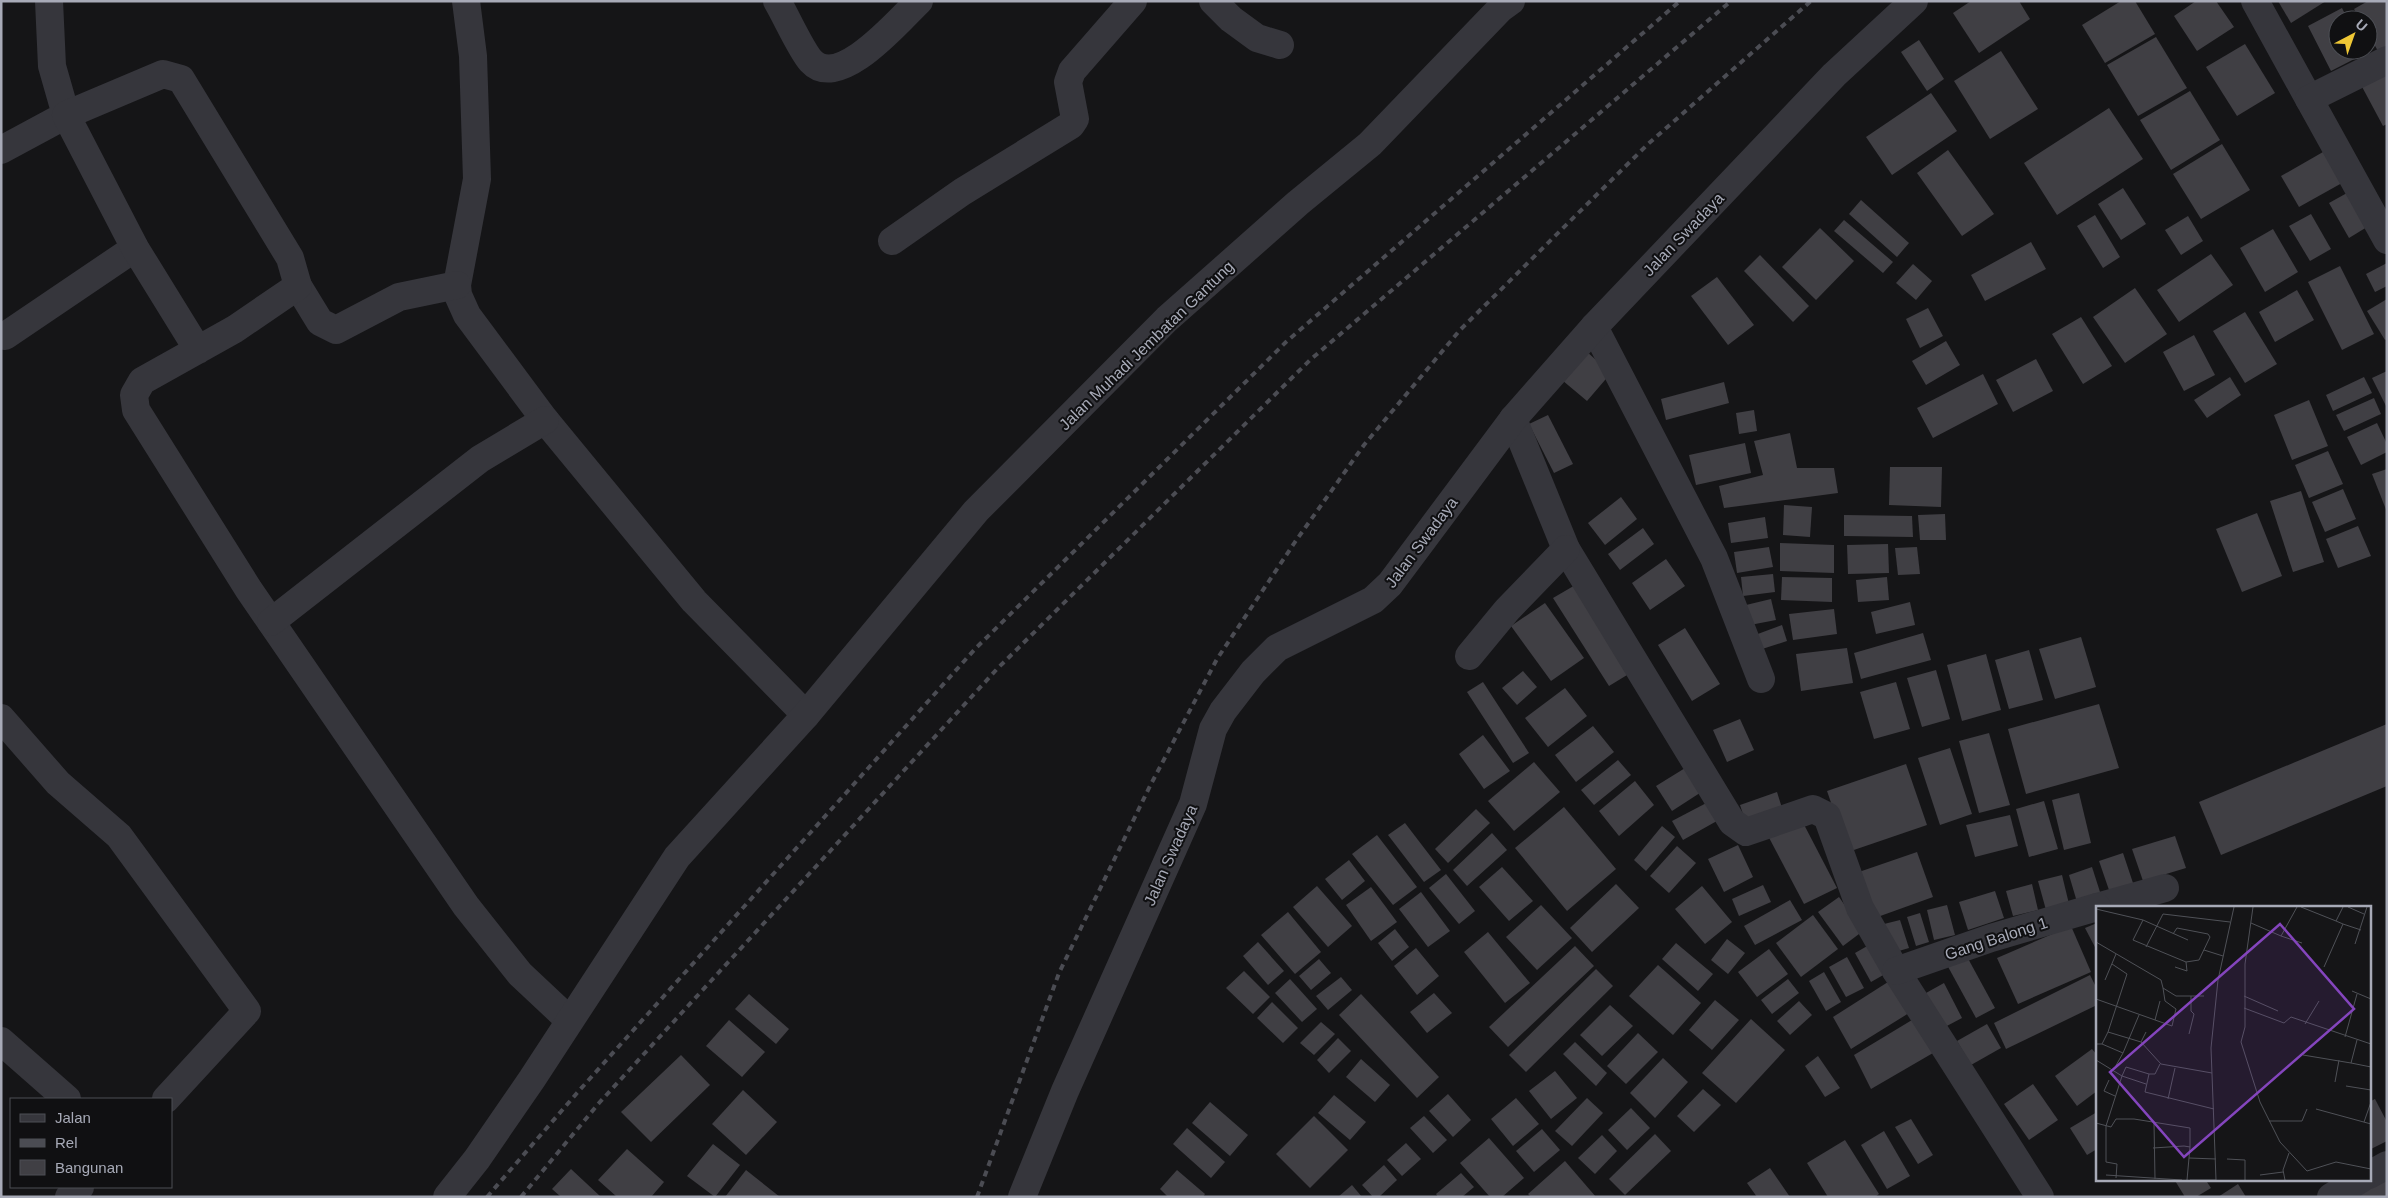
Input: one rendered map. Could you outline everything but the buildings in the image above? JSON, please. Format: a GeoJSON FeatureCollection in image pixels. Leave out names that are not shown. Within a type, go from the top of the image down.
{"type":"FeatureCollection","features":[{"type":"Feature","properties":{"kind":"street"},"geometry":{"type":"LineString","coordinates":[[49,1],[52,66],[66,115],[135,248],[198,350]]}},
{"type":"Feature","properties":{"kind":"street"},"geometry":{"type":"LineString","coordinates":[[466,1],[473,56],[476,179],[457,285],[458,295],[467,314],[545,420],[694,601],[806,715]]}},
{"type":"Feature","properties":{"kind":"street"},"geometry":{"type":"LineString","coordinates":[[777,1],[812,63],[828,69],[842,67],[862,55],[919,1]]}},
{"type":"Feature","properties":{"kind":"street"},"geometry":{"type":"LineString","coordinates":[[892,241],[962,192],[1071,126],[1075,119],[1068,82],[1072,71],[1133,1]]}},
{"type":"Feature","properties":{"kind":"street"},"geometry":{"type":"LineString","coordinates":[[1212,1],[1231,19],[1257,38],[1280,44]]}},
{"type":"Feature","properties":{"kind":"street","name":"Jalan Muhadi Jembatan Gantung"},"geometry":{"type":"LineString","coordinates":[[447,1197],[477,1159],[677,857],[806,715],[976,511],[1167,319],[1298,203],[1370,144],[1500,9],[1511,1]]}},
{"type":"Feature","properties":{"kind":"street","name":"Jalan Swadaya"},"geometry":{"type":"LineString","coordinates":[[1022,1197],[1065,1091],[1194,804],[1213,729],[1223,711],[1253,672],[1277,648],[1373,600],[1390,584],[1513,419],[1594,326],[1834,75],[1914,1]]}},
{"type":"Feature","properties":{"kind":"street"},"geometry":{"type":"LineString","coordinates":[[2255,1],[2387,240]]}},
{"type":"Feature","properties":{"kind":"street"},"geometry":{"type":"LineString","coordinates":[[2309,99],[2387,60]]}},
{"type":"Feature","properties":{"kind":"street"},"geometry":{"type":"LineString","coordinates":[[1,150],[66,115],[162,74],[181,79],[290,258],[298,286],[320,322],[336,330],[399,297],[457,285]]}},
{"type":"Feature","properties":{"kind":"street"},"geometry":{"type":"LineString","coordinates":[[5,336],[135,248]]}},
{"type":"Feature","properties":{"kind":"street"},"geometry":{"type":"LineString","coordinates":[[298,286],[235,329],[142,381],[134,396],[136,410],[271,622],[466,906],[520,974],[569,1020]]}},
{"type":"Feature","properties":{"kind":"street"},"geometry":{"type":"LineString","coordinates":[[1594,326],[1714,558],[1761,679]]}},
{"type":"Feature","properties":{"kind":"street"},"geometry":{"type":"LineString","coordinates":[[1513,419],[1566,549],[1732,822],[1746,832],[1813,809],[1827,816],[1860,908],[1896,971],[2040,1197]]}},
{"type":"Feature","properties":{"kind":"street"},"geometry":{"type":"LineString","coordinates":[[271,622],[480,459],[545,420]]}},
{"type":"Feature","properties":{"kind":"street"},"geometry":{"type":"LineString","coordinates":[[1469,656],[1507,610],[1566,549]]}},
{"type":"Feature","properties":{"kind":"street"},"geometry":{"type":"LineString","coordinates":[[1,718],[58,783],[119,836],[247,1011],[167,1098]]}},
{"type":"Feature","properties":{"kind":"street","name":"Gang Balong 1"},"geometry":{"type":"LineString","coordinates":[[2101,906],[2166,888]]}},
{"type":"Feature","properties":{"kind":"street","name":"Gang Balong 1"},"geometry":{"type":"LineString","coordinates":[[1896,971],[1990,938],[2096,907]]}},
{"type":"Feature","properties":{"kind":"street"},"geometry":{"type":"LineString","coordinates":[[1,1040],[66,1098]]}},
{"type":"Feature","properties":{"kind":"street"},"geometry":{"type":"LineString","coordinates":[[2370,1174],[2387,1165]]}},
{"type":"Feature","properties":{"kind":"street"},"geometry":{"type":"LineString","coordinates":[[2331,1197],[2359,1180]]}},
{"type":"Feature","properties":{"kind":"street"},"geometry":{"type":"LineString","coordinates":[[69,1197],[79,1188]]}},
{"type":"Feature","properties":{"kind":"railway"},"geometry":{"type":"LineString","coordinates":[[487,1197],[577,1093],[975,649],[1286,342],[1680,1]]}},
{"type":"Feature","properties":{"kind":"railway"},"geometry":{"type":"LineString","coordinates":[[521,1197],[599,1103],[997,669],[1310,360],[1731,1]]}},
{"type":"Feature","properties":{"kind":"railway"},"geometry":{"type":"LineString","coordinates":[[977,1197],[1059,973],[1150,786],[1217,659],[1295,542],[1364,445],[1460,330],[1648,144],[1811,1]]}}]}
